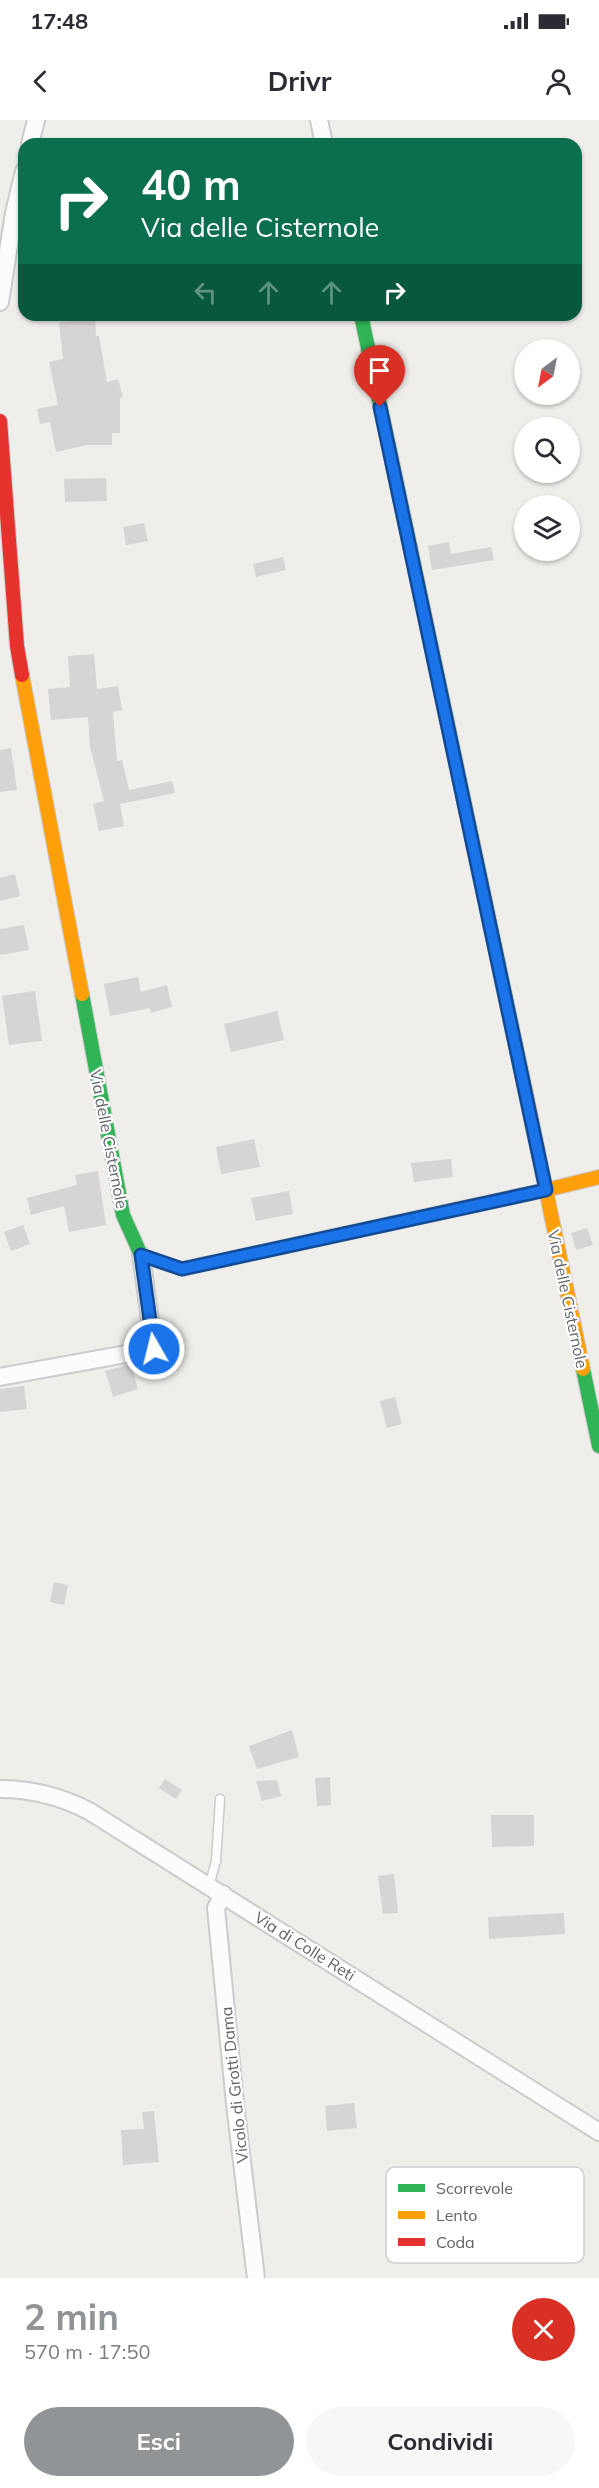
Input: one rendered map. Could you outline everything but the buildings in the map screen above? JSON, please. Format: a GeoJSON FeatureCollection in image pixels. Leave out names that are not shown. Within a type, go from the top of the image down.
{"type":"FeatureCollection","features":[{"type":"Feature","properties":{"kind":"street"},"geometry":{"type":"LineString","coordinates":[[32,138],[36,120]]}},
{"type":"Feature","properties":{"kind":"street"},"geometry":{"type":"LineString","coordinates":[[319,120],[323,138]]}},
{"type":"Feature","properties":{"kind":"street"},"geometry":{"type":"LineString","coordinates":[[0,302],[18,196]]}},
{"type":"Feature","properties":{"kind":"street","name":"Via delle Cisternole"},"geometry":{"type":"LineString","coordinates":[[362,321],[599,1446]]}},
{"type":"Feature","properties":{"kind":"street","name":"Via delle Cisternole"},"geometry":{"type":"LineString","coordinates":[[0,422],[3,491],[17,646],[123,1215],[141,1255]]}},
{"type":"Feature","properties":{"kind":"street"},"geometry":{"type":"LineString","coordinates":[[0,1377],[154,1349],[141,1255],[182,1269],[599,1178]]}},
{"type":"Feature","properties":{"kind":"street","name":"Via di Colle Reti"},"geometry":{"type":"LineString","coordinates":[[0,1789],[42,1792],[78,1805],[599,2132]]}},
{"type":"Feature","properties":{"kind":"street","name":"Vicolo di Grotti Dama"},"geometry":{"type":"LineString","coordinates":[[216,1890],[235,2104],[256,2278]]}},
{"type":"Feature","properties":{"kind":"lane"},"geometry":{"type":"LineString","coordinates":[[216,1890],[220,1799]]}},
{"type":"Feature","properties":{"kind":"traffic: fast"},"geometry":{"type":"LineString","coordinates":[[362,321],[525,1089]]}},
{"type":"Feature","properties":{"kind":"traffic: fast"},"geometry":{"type":"LineString","coordinates":[[82,994],[123,1215],[141,1255],[182,1269],[430,1215]]}},
{"type":"Feature","properties":{"kind":"traffic: fast"},"geometry":{"type":"LineString","coordinates":[[583,1369],[599,1446]]}},
{"type":"Feature","properties":{"kind":"traffic: slow"},"geometry":{"type":"LineString","coordinates":[[22,675],[82,994]]}},
{"type":"Feature","properties":{"kind":"traffic: slow"},"geometry":{"type":"LineString","coordinates":[[525,1089],[546,1190],[599,1177]]}},
{"type":"Feature","properties":{"kind":"traffic: slow"},"geometry":{"type":"LineString","coordinates":[[430,1215],[546,1190],[583,1369]]}},
{"type":"Feature","properties":{"kind":"traffic: jam"},"geometry":{"type":"LineString","coordinates":[[0,421],[17,646],[22,675]]}},
{"type":"Feature","properties":{"kind":"route"},"geometry":{"type":"LineString","coordinates":[[154,1349],[141,1255],[182,1269],[546,1190],[380,407]]}}]}
